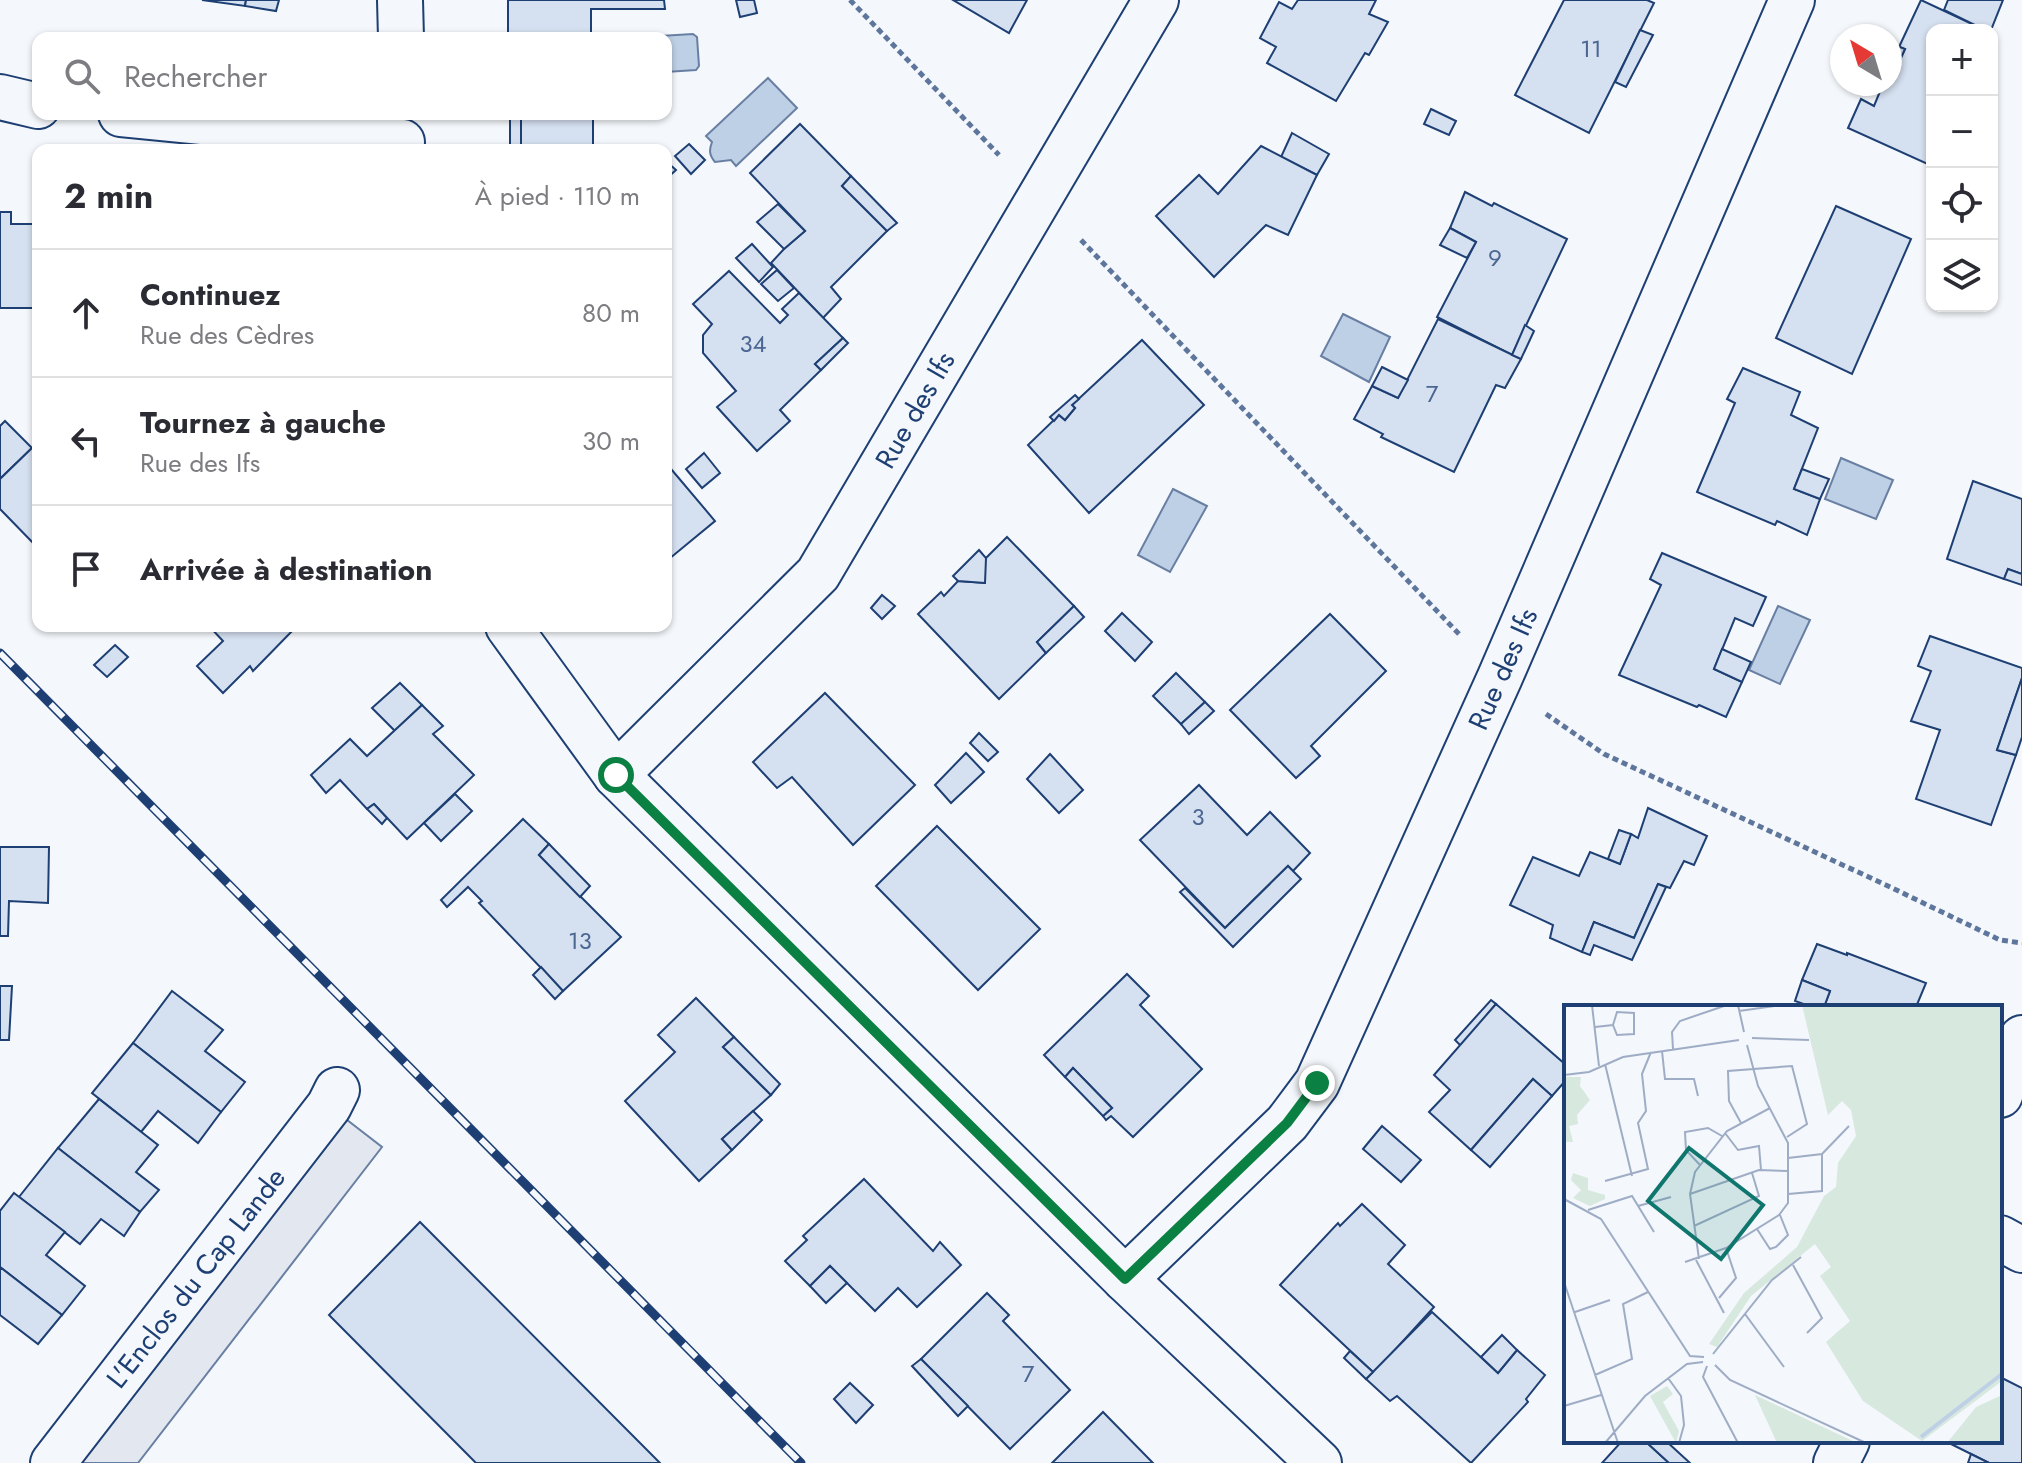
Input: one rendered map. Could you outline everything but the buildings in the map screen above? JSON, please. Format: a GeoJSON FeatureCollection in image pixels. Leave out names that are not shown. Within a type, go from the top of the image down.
{"type":"FeatureCollection","features":[{"type":"Feature","properties":{"kind":"street"},"geometry":{"type":"LineString","coordinates":[[400,0],[401,32]]}},
{"type":"Feature","properties":{"kind":"street","name":"Rue des Ifs"},"geometry":{"type":"LineString","coordinates":[[616,775],[818,574],[1156,0]]}},
{"type":"Feature","properties":{"kind":"street","name":"Rue des Ifs"},"geometry":{"type":"LineString","coordinates":[[1125,1279],[1287,1123],[1317,1083],[1500,677],[1792,0]]}},
{"type":"Feature","properties":{"kind":"street"},"geometry":{"type":"LineString","coordinates":[[0,97],[32,105]]}},
{"type":"Feature","properties":{"kind":"street"},"geometry":{"type":"LineString","coordinates":[[201,120],[402,135]]}},
{"type":"Feature","properties":{"kind":"street"},"geometry":{"type":"LineString","coordinates":[[512,632],[616,775],[1125,1279],[1319,1463]]}},
{"type":"Feature","properties":{"kind":"street"},"geometry":{"type":"LineString","coordinates":[[2002,1090],[2022,1038]]}},
{"type":"Feature","properties":{"kind":"street","name":"L'Enclos du Cap Lande"},"geometry":{"type":"LineString","coordinates":[[53,1463],[329,1106],[337,1090]]}},
{"type":"Feature","properties":{"kind":"street"},"geometry":{"type":"LineString","coordinates":[[2002,1239],[2022,1250]]}},
{"type":"Feature","properties":{"kind":"street"},"geometry":{"type":"LineString","coordinates":[[1836,1463],[1846,1443]]}},
{"type":"Feature","properties":{"kind":"path"},"geometry":{"type":"LineString","coordinates":[[850,0],[1500,677],[1559,724],[1604,754],[2000,940],[2022,943]]}},
{"type":"Feature","properties":{"kind":"shaded area"},"geometry":{"type":"Polygon","coordinates":[[[329,1106],[382,1147],[138,1463],[53,1463],[329,1106]]]}},
{"type":"Feature","properties":{"kind":"water"},"geometry":{"type":"Polygon","coordinates":[[[693,34],[697,37],[699,66],[696,70],[672,72],[672,35],[693,34]]]}},
{"type":"Feature","properties":{"kind":"water"},"geometry":{"type":"Polygon","coordinates":[[[768,78],[797,108],[736,166],[731,160],[715,162],[710,152],[712,142],[706,136],[768,78]]]}},
{"type":"Feature","properties":{"kind":"water"},"geometry":{"type":"Polygon","coordinates":[[[1343,314],[1390,337],[1369,382],[1321,356],[1343,314]]]}},
{"type":"Feature","properties":{"kind":"water"},"geometry":{"type":"Polygon","coordinates":[[[1841,458],[1893,480],[1876,519],[1825,499],[1841,458]]]}},
{"type":"Feature","properties":{"kind":"water"},"geometry":{"type":"Polygon","coordinates":[[[1173,489],[1207,506],[1170,572],[1138,555],[1173,489]]]}},
{"type":"Feature","properties":{"kind":"water"},"geometry":{"type":"Polygon","coordinates":[[[1778,606],[1810,620],[1780,684],[1749,670],[1778,606]]]}},
{"type":"Feature","properties":{"kind":"railway"},"geometry":{"type":"LineString","coordinates":[[0,653],[801,1463]]}},
{"type":"Feature","properties":{"kind":"route"},"geometry":{"type":"LineString","coordinates":[[616,775],[1125,1279],[1287,1123],[1317,1083]]}}]}
